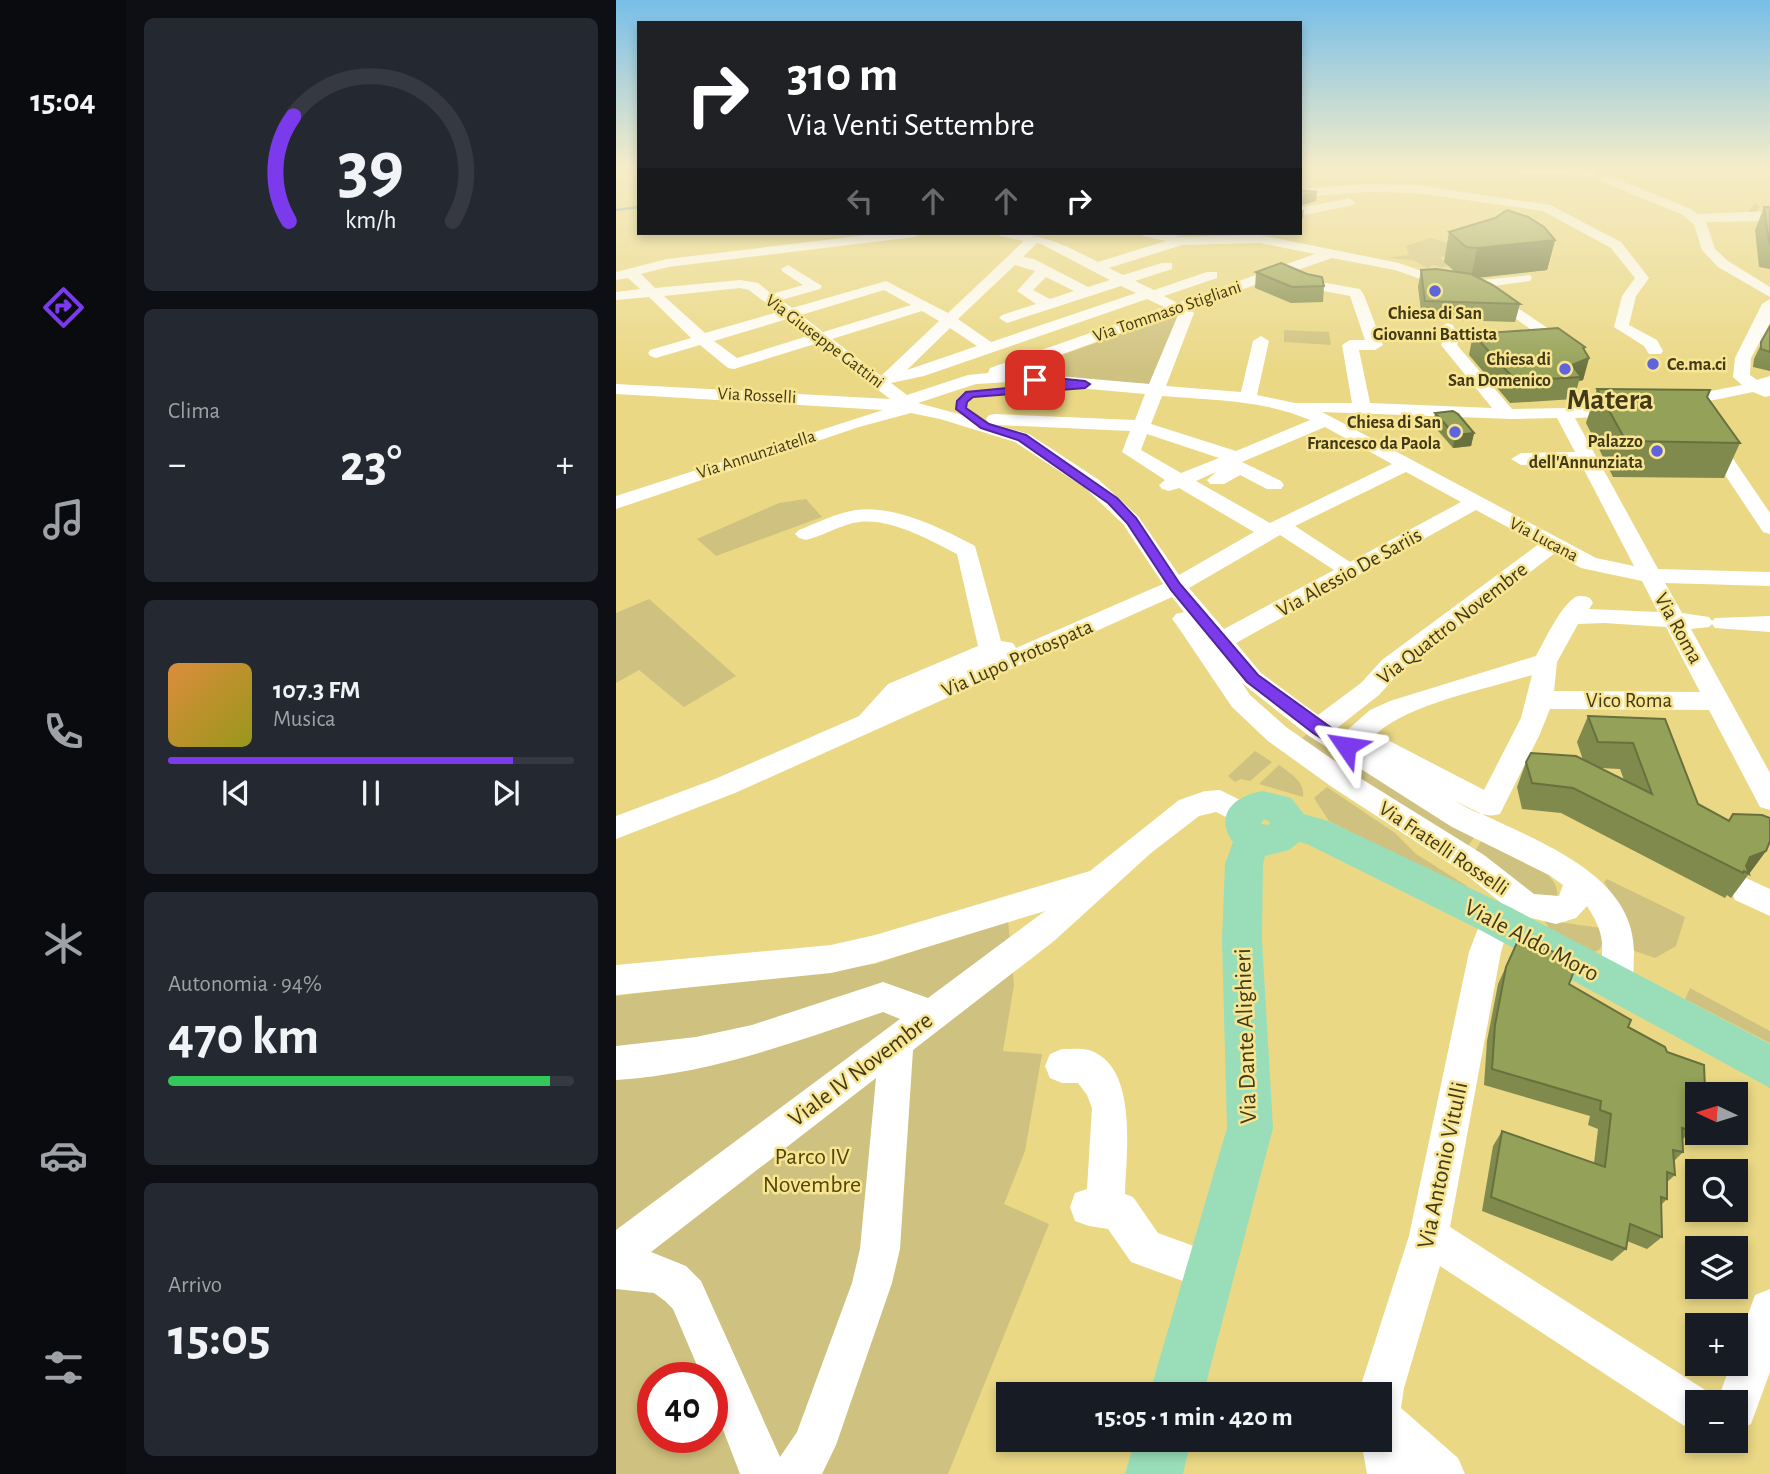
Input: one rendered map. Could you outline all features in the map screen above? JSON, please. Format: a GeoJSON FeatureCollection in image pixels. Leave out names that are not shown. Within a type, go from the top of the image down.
{"type":"FeatureCollection","features":[{"type":"Feature","properties":{"kind":"main road","name":"Viale Aldo Moro"},"geometry":{"type":"LineString","coordinates":[[1262,826],[1315,831],[1498,910],[1546,946],[1770,1067]]}},
{"type":"Feature","properties":{"kind":"main road","name":"Via Dante Alighieri"},"geometry":{"type":"LineString","coordinates":[[1180,1382],[1250,1128],[1242,940],[1244,864],[1262,826]]}},
{"type":"Feature","properties":{"kind":"main road"},"geometry":{"type":"LineString","coordinates":[[1154,1474],[1160,1452]]}},
{"type":"Feature","properties":{"kind":"street"},"geometry":{"type":"LineString","coordinates":[[648,258],[885,236]]}},
{"type":"Feature","properties":{"kind":"street"},"geometry":{"type":"LineString","coordinates":[[990,307],[1011,260],[1018,236]]}},
{"type":"Feature","properties":{"kind":"street"},"geometry":{"type":"LineString","coordinates":[[1020,236],[1075,255],[1186,313],[1154,391],[1150,428],[1131,452],[1141,457],[1171,484],[1274,528],[1350,572]]}},
{"type":"Feature","properties":{"kind":"street"},"geometry":{"type":"LineString","coordinates":[[1153,236],[1182,241],[1260,239],[1399,267],[1432,279],[1471,285],[1525,278]]}},
{"type":"Feature","properties":{"kind":"street"},"geometry":{"type":"LineString","coordinates":[[1594,236],[1611,246],[1642,278],[1627,301],[1628,312],[1621,322],[1622,327],[1651,343],[1655,351]]}},
{"type":"Feature","properties":{"kind":"street"},"geometry":{"type":"LineString","coordinates":[[1704,236],[1709,250],[1723,264],[1770,293]]}},
{"type":"Feature","properties":{"kind":"street"},"geometry":{"type":"LineString","coordinates":[[1098,267],[1182,241]]}},
{"type":"Feature","properties":{"kind":"street"},"geometry":{"type":"LineString","coordinates":[[1075,255],[1099,247]]}},
{"type":"Feature","properties":{"kind":"street"},"geometry":{"type":"LineString","coordinates":[[676,250],[648,258],[623,274],[652,293],[734,364],[923,306]]}},
{"type":"Feature","properties":{"kind":"street","name":"Via Tommaso Stigliani"},"geometry":{"type":"LineString","coordinates":[[972,387],[1057,350],[1329,254]]}},
{"type":"Feature","properties":{"kind":"street"},"geometry":{"type":"LineString","coordinates":[[1011,260],[1029,262],[1086,292]]}},
{"type":"Feature","properties":{"kind":"street"},"geometry":{"type":"LineString","coordinates":[[885,381],[949,320],[990,307],[1048,304],[1167,266]]}},
{"type":"Feature","properties":{"kind":"street"},"geometry":{"type":"LineString","coordinates":[[770,299],[815,286],[788,269]]}},
{"type":"Feature","properties":{"kind":"street"},"geometry":{"type":"LineString","coordinates":[[1044,270],[1024,291],[1048,304]]}},
{"type":"Feature","properties":{"kind":"street"},"geometry":{"type":"LineString","coordinates":[[1280,271],[1312,285],[1355,292],[1357,295],[1375,345],[1350,345],[1362,408]]}},
{"type":"Feature","properties":{"kind":"street"},"geometry":{"type":"LineString","coordinates":[[885,381],[1212,275]]}},
{"type":"Feature","properties":{"kind":"street","name":"Via Giuseppe Gattini"},"geometry":{"type":"LineString","coordinates":[[616,296],[747,284],[885,381],[906,406]]}},
{"type":"Feature","properties":{"kind":"street"},"geometry":{"type":"LineString","coordinates":[[656,353],[887,285],[949,320],[990,348]]}},
{"type":"Feature","properties":{"kind":"street"},"geometry":{"type":"LineString","coordinates":[[1471,285],[1495,297],[1585,361]]}},
{"type":"Feature","properties":{"kind":"street"},"geometry":{"type":"LineString","coordinates":[[990,307],[1057,350]]}},
{"type":"Feature","properties":{"kind":"street"},"geometry":{"type":"LineString","coordinates":[[1766,387],[1741,377],[1741,364],[1761,340],[1769,310]]}},
{"type":"Feature","properties":{"kind":"street"},"geometry":{"type":"LineString","coordinates":[[1447,328],[1451,340],[1449,345],[1506,414]]}},
{"type":"Feature","properties":{"kind":"street"},"geometry":{"type":"LineString","coordinates":[[1248,398],[1261,341]]}},
{"type":"Feature","properties":{"kind":"street"},"geometry":{"type":"LineString","coordinates":[[906,406],[972,387],[1085,384],[1248,398],[1291,407],[1506,414],[1639,410]]}},
{"type":"Feature","properties":{"kind":"street"},"geometry":{"type":"LineString","coordinates":[[972,387],[962,401],[961,409],[980,423],[1150,428],[1223,467],[1240,467],[1274,485]]}},
{"type":"Feature","properties":{"kind":"street"},"geometry":{"type":"LineString","coordinates":[[1661,407],[1710,394],[1766,387]]}},
{"type":"Feature","properties":{"kind":"street","name":"Via Rosselli"},"geometry":{"type":"LineString","coordinates":[[616,389],[906,406]]}},
{"type":"Feature","properties":{"kind":"street","name":"Via Fratelli Rosselli"},"geometry":{"type":"LineString","coordinates":[[906,406],[980,423],[1022,438],[1112,501],[1131,520],[1175,587],[1252,679],[1318,729],[1358,744],[1462,819],[1559,866],[1579,880],[1597,896],[1611,917],[1618,940],[1617,984]]}},
{"type":"Feature","properties":{"kind":"street","name":"Via Annunziatella"},"geometry":{"type":"LineString","coordinates":[[616,503],[665,484],[906,406]]}},
{"type":"Feature","properties":{"kind":"street","name":"Via Lucana"},"geometry":{"type":"LineString","coordinates":[[1291,407],[1407,464],[1589,563],[1651,576],[1770,579]]}},
{"type":"Feature","properties":{"kind":"street","name":"Via Roma"},"geometry":{"type":"LineString","coordinates":[[1568,413],[1588,458],[1651,576],[1700,622],[1718,701],[1764,775],[1770,799]]}},
{"type":"Feature","properties":{"kind":"street"},"geometry":{"type":"LineString","coordinates":[[1171,484],[1223,467],[1329,425]]}},
{"type":"Feature","properties":{"kind":"street"},"geometry":{"type":"LineString","coordinates":[[1704,430],[1760,502],[1770,528]]}},
{"type":"Feature","properties":{"kind":"street"},"geometry":{"type":"LineString","coordinates":[[1521,459],[1588,458]]}},
{"type":"Feature","properties":{"kind":"street","name":"Via Lupo Protospata"},"geometry":{"type":"LineString","coordinates":[[616,828],[725,786],[1175,587],[1274,528],[1407,464]]}},
{"type":"Feature","properties":{"kind":"street","name":"Via Alessio De Sariis"},"geometry":{"type":"LineString","coordinates":[[1221,641],[1475,502]]}},
{"type":"Feature","properties":{"kind":"street"},"geometry":{"type":"LineString","coordinates":[[806,534],[856,516],[870,515],[908,526],[967,551],[992,650]]}},
{"type":"Feature","properties":{"kind":"street","name":"Via Quattro Novembre"},"geometry":{"type":"LineString","coordinates":[[1318,729],[1370,689],[1391,666],[1553,544]]}},
{"type":"Feature","properties":{"kind":"street","name":"Via Fratelli Rosselli"},"geometry":{"type":"LineString","coordinates":[[1175,587],[1177,608],[1241,701],[1268,726],[1342,780],[1476,866],[1498,910],[1565,909],[1572,904],[1578,891],[1579,880]]}},
{"type":"Feature","properties":{"kind":"street"},"geometry":{"type":"LineString","coordinates":[[1545,662],[1399,707],[1379,717],[1358,744],[1490,806],[1539,700],[1545,681],[1545,662],[1577,610],[1604,616],[1770,624]]}},
{"type":"Feature","properties":{"kind":"street"},"geometry":{"type":"LineString","coordinates":[[865,725],[897,690],[992,650],[1019,647],[1047,634],[1072,634]]}},
{"type":"Feature","properties":{"kind":"street"},"geometry":{"type":"LineString","coordinates":[[1370,689],[1399,707]]}},
{"type":"Feature","properties":{"kind":"street","name":"Vico Roma"},"geometry":{"type":"LineString","coordinates":[[1539,700],[1718,701]]}},
{"type":"Feature","properties":{"kind":"street","name":"Viale IV Novembre"},"geometry":{"type":"LineString","coordinates":[[616,1254],[1044,931],[1189,808],[1205,802],[1220,801],[1262,826]]}},
{"type":"Feature","properties":{"kind":"street","name":"Via Antonio Vitulli"},"geometry":{"type":"LineString","coordinates":[[1384,1382],[1429,1236],[1485,952],[1498,910],[1482,895],[1483,883],[1476,866]]}},
{"type":"Feature","properties":{"kind":"street","name":"Viale IV Novembre"},"geometry":{"type":"LineString","coordinates":[[616,980],[831,959],[875,949],[1101,881]]}},
{"type":"Feature","properties":{"kind":"street"},"geometry":{"type":"LineString","coordinates":[[616,1063],[696,1054],[741,1043],[883,997],[931,1015]]}},
{"type":"Feature","properties":{"kind":"street"},"geometry":{"type":"LineString","coordinates":[[796,1474],[814,1445],[872,1283],[880,1248],[896,1042]]}},
{"type":"Feature","properties":{"kind":"street"},"geometry":{"type":"LineString","coordinates":[[1062,1066],[1086,1066],[1101,1084],[1110,1108],[1097,1208],[1119,1211],[1145,1248],[1210,1272]]}},
{"type":"Feature","properties":{"kind":"street"},"geometry":{"type":"LineString","coordinates":[[1429,1236],[1685,1402]]}},
{"type":"Feature","properties":{"kind":"street"},"geometry":{"type":"LineString","coordinates":[[616,1269],[654,1272],[674,1279],[687,1295],[755,1448],[763,1474]]}},
{"type":"Feature","properties":{"kind":"street"},"geometry":{"type":"LineString","coordinates":[[1743,1390],[1770,1310]]}},
{"type":"Feature","properties":{"kind":"street"},"geometry":{"type":"LineString","coordinates":[[1392,1430],[1442,1474]]}},
{"type":"Feature","properties":{"kind":"street"},"geometry":{"type":"LineString","coordinates":[[1389,1452],[1390,1474]]}},
{"type":"Feature","properties":{"kind":"green space"},"geometry":{"type":"Polygon","coordinates":[[[1430,238],[1481,251],[1440,257],[1448,266],[1442,268],[1434,265],[1428,268],[1413,260],[1387,258],[1409,255],[1406,246],[1430,238]]]}},
{"type":"Feature","properties":{"kind":"green space"},"geometry":{"type":"Polygon","coordinates":[[[1173,315],[1179,316],[1150,384],[1022,375],[1018,371],[1173,315]]]}},
{"type":"Feature","properties":{"kind":"green space"},"geometry":{"type":"Polygon","coordinates":[[[1284,330],[1329,332],[1331,345],[1284,342],[1284,330]]]}},
{"type":"Feature","properties":{"kind":"green space"},"geometry":{"type":"Polygon","coordinates":[[[806,499],[822,517],[716,556],[697,539],[779,503],[806,499]]]}},
{"type":"Feature","properties":{"kind":"green space"},"geometry":{"type":"Polygon","coordinates":[[[649,599],[736,676],[684,707],[639,670],[616,683],[616,613],[649,599]]]}},
{"type":"Feature","properties":{"kind":"green space"},"geometry":{"type":"Polygon","coordinates":[[[1310,732],[1476,835],[1464,851],[1298,741],[1310,732]]]}},
{"type":"Feature","properties":{"kind":"green space"},"geometry":{"type":"Polygon","coordinates":[[[1255,751],[1272,762],[1250,781],[1241,779],[1235,782],[1228,776],[1255,751]]]}},
{"type":"Feature","properties":{"kind":"green space"},"geometry":{"type":"Polygon","coordinates":[[[1279,765],[1299,782],[1303,797],[1259,784],[1279,765]]]}},
{"type":"Feature","properties":{"kind":"green space"},"geometry":{"type":"Polygon","coordinates":[[[1327,787],[1395,833],[1416,854],[1467,886],[1465,891],[1329,821],[1314,798],[1327,787]]]}},
{"type":"Feature","properties":{"kind":"green space"},"geometry":{"type":"Polygon","coordinates":[[[1483,838],[1531,862],[1543,871],[1557,889],[1556,899],[1545,902],[1472,856],[1483,838]]]}},
{"type":"Feature","properties":{"kind":"green space"},"geometry":{"type":"Polygon","coordinates":[[[1607,879],[1685,917],[1676,946],[1655,958],[1632,950],[1625,916],[1604,882],[1607,879]]]}},
{"type":"Feature","properties":{"kind":"green space","name":"Parco IV Novembre"},"geometry":{"type":"Polygon","coordinates":[[[1008,920],[1014,985],[1003,1051],[1042,1054],[1025,1151],[1004,1204],[1049,1224],[948,1474],[616,1474],[616,996],[875,964],[1008,920]]]}},
{"type":"Feature","properties":{"kind":"green space"},"geometry":{"type":"Polygon","coordinates":[[[1544,920],[1601,928],[1603,941],[1600,949],[1591,954],[1553,935],[1544,920]]]}},
{"type":"Feature","properties":{"kind":"green space"},"geometry":{"type":"Polygon","coordinates":[[[1690,988],[1770,1031],[1770,1043],[1685,999],[1690,988]]]}},
{"type":"Feature","properties":{"kind":"building"},"geometry":{"type":"Polygon","coordinates":[[[1453,236],[1551,236],[1555,240],[1477,248],[1466,247],[1453,236]]]}},
{"type":"Feature","properties":{"kind":"building"},"geometry":{"type":"Polygon","coordinates":[[[1281,263],[1322,277],[1324,286],[1292,287],[1256,272],[1281,263]]]}},
{"type":"Feature","properties":{"kind":"building"},"geometry":{"type":"Polygon","coordinates":[[[1436,269],[1471,274],[1493,285],[1520,304],[1425,301],[1421,270],[1436,269]]]}},
{"type":"Feature","properties":{"kind":"building"},"geometry":{"type":"Polygon","coordinates":[[[1770,326],[1770,352],[1761,349],[1761,342],[1770,326]]]}},
{"type":"Feature","properties":{"kind":"building"},"geometry":{"type":"Polygon","coordinates":[[[1558,328],[1585,347],[1583,348],[1589,358],[1572,365],[1581,377],[1516,381],[1473,334],[1558,328]]]}},
{"type":"Feature","properties":{"kind":"building"},"geometry":{"type":"Polygon","coordinates":[[[1597,389],[1710,390],[1707,397],[1740,443],[1626,441],[1597,389]]]}},
{"type":"Feature","properties":{"kind":"building"},"geometry":{"type":"Polygon","coordinates":[[[1453,411],[1474,433],[1455,435],[1435,413],[1453,411]]]}},
{"type":"Feature","properties":{"kind":"building"},"geometry":{"type":"Polygon","coordinates":[[[1588,716],[1665,719],[1698,804],[1729,821],[1733,814],[1762,815],[1770,818],[1770,841],[1766,851],[1750,857],[1746,866],[1749,874],[1573,788],[1532,783],[1526,762],[1531,753],[1576,756],[1652,794],[1633,743],[1598,742],[1588,716]]]}},
{"type":"Feature","properties":{"kind":"building"},"geometry":{"type":"Polygon","coordinates":[[[1520,936],[1577,963],[1569,984],[1631,1020],[1628,1027],[1665,1047],[1667,1052],[1704,1065],[1705,1082],[1685,1082],[1683,1152],[1673,1150],[1675,1175],[1667,1172],[1667,1199],[1661,1197],[1662,1237],[1630,1224],[1626,1249],[1491,1197],[1502,1131],[1605,1167],[1611,1114],[1600,1110],[1601,1101],[1492,1069],[1495,1025],[1506,967],[1520,936]]]}},
{"type":"Feature","properties":{"kind":"place","name":"Chiesa di San Giovanni Battista"},"geometry":{"type":"Point","coordinates":[1435,291]}},
{"type":"Feature","properties":{"kind":"place","name":"Ce.ma.ci"},"geometry":{"type":"Point","coordinates":[1653,364]}},
{"type":"Feature","properties":{"kind":"place","name":"Chiesa di San Domenico"},"geometry":{"type":"Point","coordinates":[1565,369]}},
{"type":"Feature","properties":{"kind":"place","name":"Chiesa di San Francesco da Paola"},"geometry":{"type":"Point","coordinates":[1455,432]}},
{"type":"Feature","properties":{"kind":"place","name":"Palazzo dell'Annunziata"},"geometry":{"type":"Point","coordinates":[1657,451]}},
{"type":"Feature","properties":{"kind":"district","name":"Matera"},"geometry":{"type":"Point","coordinates":[1610,399]}},
{"type":"Feature","properties":{"kind":"route"},"geometry":{"type":"LineString","coordinates":[[1035,380],[1085,384],[970,394],[962,401],[961,409],[985,426],[1022,438],[1092,484],[1112,501],[1131,520],[1175,587],[1252,679],[1318,729],[1346,746]]}}]}
